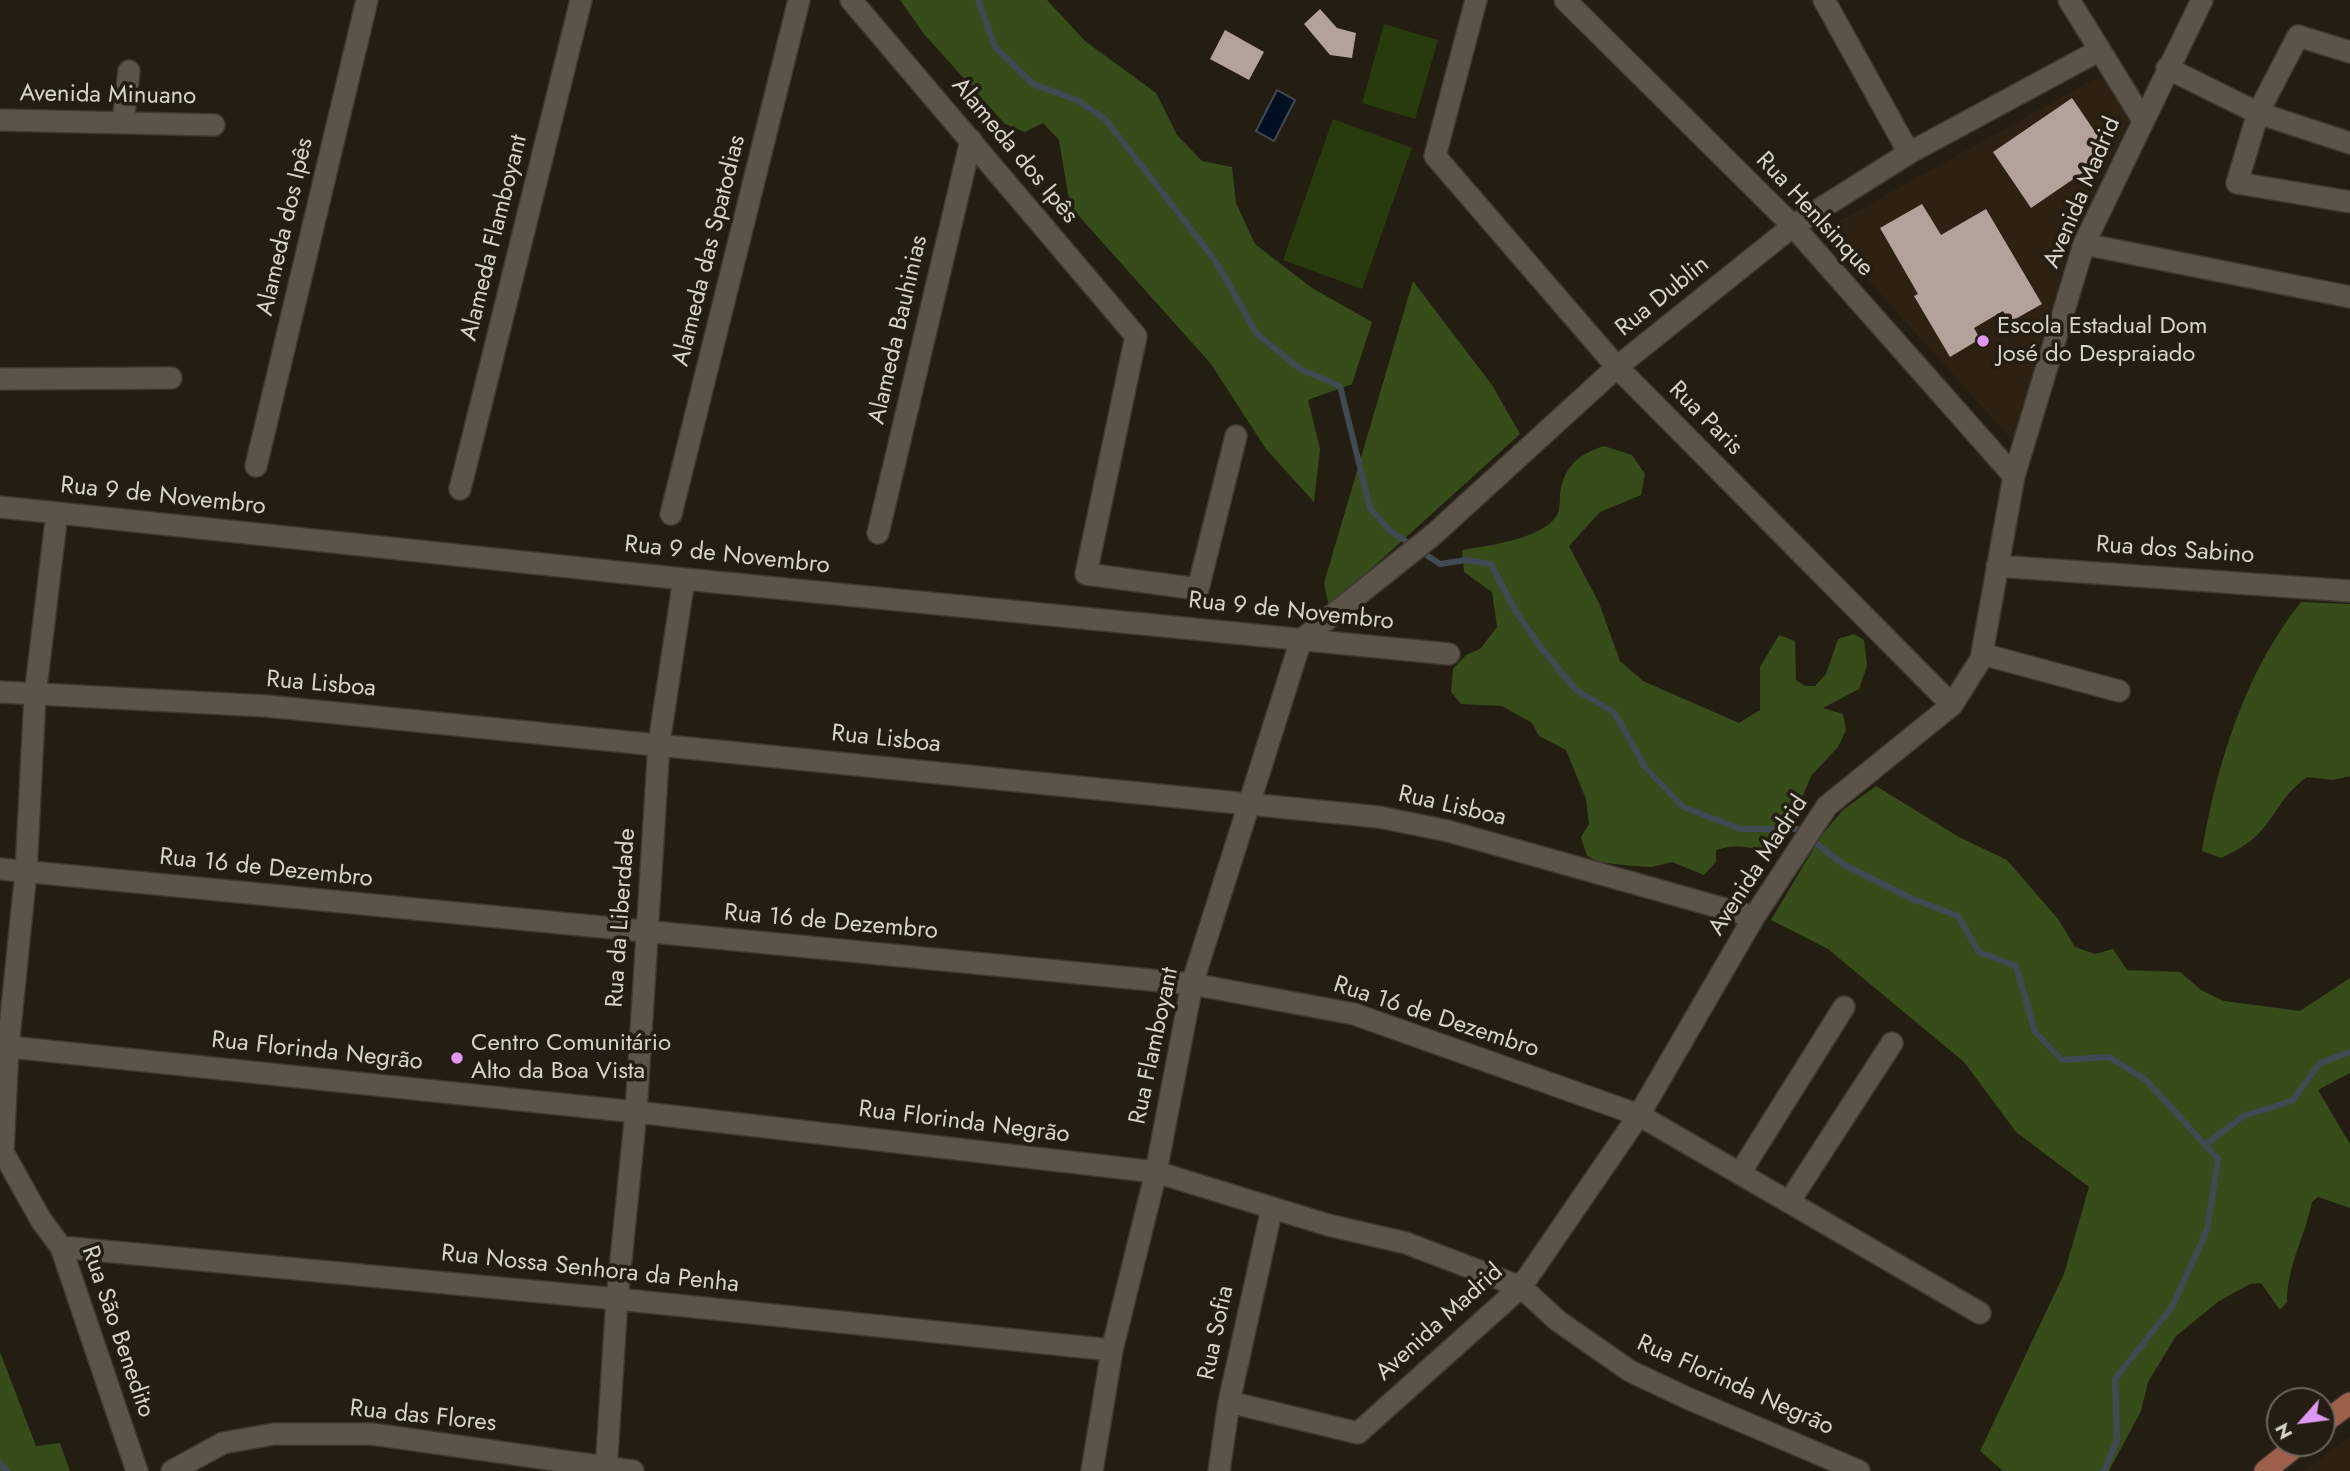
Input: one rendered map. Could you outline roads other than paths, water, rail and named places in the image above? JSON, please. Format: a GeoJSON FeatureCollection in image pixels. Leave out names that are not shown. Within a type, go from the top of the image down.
{"type":"FeatureCollection","features":[{"type":"Feature","properties":{"kind":"main road"},"geometry":{"type":"LineString","coordinates":[[2265,1471],[2282,1457]]}},
{"type":"Feature","properties":{"kind":"street","name":"Alameda dos Ipês"},"geometry":{"type":"LineString","coordinates":[[256,466],[367,0]]}},
{"type":"Feature","properties":{"kind":"street","name":"Alameda Flamboyant"},"geometry":{"type":"LineString","coordinates":[[460,489],[581,0]]}},
{"type":"Feature","properties":{"kind":"street","name":"Alameda das Spatodias"},"geometry":{"type":"LineString","coordinates":[[671,514],[799,0]]}},
{"type":"Feature","properties":{"kind":"street","name":"Alameda dos Ipês"},"geometry":{"type":"LineString","coordinates":[[851,0],[1136,336],[1086,574],[1198,589],[1237,436]]}},
{"type":"Feature","properties":{"kind":"street","name":"Rua Paris"},"geometry":{"type":"LineString","coordinates":[[1476,0],[1435,156],[1617,367],[1952,705]]}},
{"type":"Feature","properties":{"kind":"street","name":"Rua Henlsinque"},"geometry":{"type":"LineString","coordinates":[[1565,0],[1793,226],[2014,476]]}},
{"type":"Feature","properties":{"kind":"street"},"geometry":{"type":"LineString","coordinates":[[1824,0],[1909,153]]}},
{"type":"Feature","properties":{"kind":"street"},"geometry":{"type":"LineString","coordinates":[[2069,0],[2143,120]]}},
{"type":"Feature","properties":{"kind":"street","name":"Avenida Madrid"},"geometry":{"type":"LineString","coordinates":[[1229,1402],[1358,1433],[1521,1287],[1639,1115],[1754,917],[1827,806],[1952,705],[1982,654],[2014,476],[2084,244],[2202,0]]}},
{"type":"Feature","properties":{"kind":"street"},"geometry":{"type":"LineString","coordinates":[[2350,52],[2298,36],[2258,113],[2237,183],[2350,202]]}},
{"type":"Feature","properties":{"kind":"street","name":"Rua Dublin"},"geometry":{"type":"LineString","coordinates":[[1301,640],[1433,535],[1617,367],[1793,226],[1909,153],[2098,51]]}},
{"type":"Feature","properties":{"kind":"street"},"geometry":{"type":"LineString","coordinates":[[2167,68],[2258,113],[2350,143]]}},
{"type":"Feature","properties":{"kind":"street"},"geometry":{"type":"LineString","coordinates":[[123,122],[130,71]]}},
{"type":"Feature","properties":{"kind":"street","name":"Avenida Minuano"},"geometry":{"type":"LineString","coordinates":[[0,120],[214,125]]}},
{"type":"Feature","properties":{"kind":"street","name":"Alameda Bauhinias"},"geometry":{"type":"LineString","coordinates":[[878,533],[971,140]]}},
{"type":"Feature","properties":{"kind":"street"},"geometry":{"type":"LineString","coordinates":[[2084,244],[2350,297]]}},
{"type":"Feature","properties":{"kind":"street"},"geometry":{"type":"LineString","coordinates":[[0,379],[171,378]]}},
{"type":"Feature","properties":{"kind":"street","name":"Rua 9 de Novembro"},"geometry":{"type":"LineString","coordinates":[[0,507],[684,579],[1449,654]]}},
{"type":"Feature","properties":{"kind":"street","name":"Rua São Benedito"},"geometry":{"type":"LineString","coordinates":[[57,513],[35,695],[26,872],[4,1047],[3,1152],[41,1220],[61,1247],[137,1471]]}},
{"type":"Feature","properties":{"kind":"street","name":"Rua dos Sabino"},"geometry":{"type":"LineString","coordinates":[[1997,566],[2350,591]]}},
{"type":"Feature","properties":{"kind":"street","name":"Rua da Liberdade"},"geometry":{"type":"LineString","coordinates":[[606,1469],[617,1299],[636,1112],[659,743],[684,579]]}},
{"type":"Feature","properties":{"kind":"street","name":"Rua Flamboyant"},"geometry":{"type":"LineString","coordinates":[[1092,1471],[1112,1350],[1156,1172],[1192,984],[1252,803],[1301,640]]}},
{"type":"Feature","properties":{"kind":"street"},"geometry":{"type":"LineString","coordinates":[[1982,654],[2119,691]]}},
{"type":"Feature","properties":{"kind":"street","name":"Rua Lisboa"},"geometry":{"type":"LineString","coordinates":[[0,692],[266,706],[659,743],[1379,817],[1448,831],[1754,917]]}},
{"type":"Feature","properties":{"kind":"street","name":"Rua 16 de Dezembro"},"geometry":{"type":"LineString","coordinates":[[0,869],[1192,984],[1354,1014],[1639,1115],[1980,1312]]}},
{"type":"Feature","properties":{"kind":"street"},"geometry":{"type":"LineString","coordinates":[[1740,1173],[1844,1007]]}},
{"type":"Feature","properties":{"kind":"street"},"geometry":{"type":"LineString","coordinates":[[1789,1202],[1892,1043]]}},
{"type":"Feature","properties":{"kind":"street","name":"Rua Florinda Negrão"},"geometry":{"type":"LineString","coordinates":[[4,1047],[636,1112],[1156,1172],[1272,1208],[1406,1243],[1521,1287],[1558,1321],[1630,1371],[1859,1471]]}},
{"type":"Feature","properties":{"kind":"street","name":"Rua Sofia"},"geometry":{"type":"LineString","coordinates":[[1219,1471],[1229,1402],[1272,1208]]}},
{"type":"Feature","properties":{"kind":"street","name":"Rua Nossa Senhora da Penha"},"geometry":{"type":"LineString","coordinates":[[61,1247],[617,1299],[1112,1350]]}},
{"type":"Feature","properties":{"kind":"street","name":"Rua das Flores"},"geometry":{"type":"LineString","coordinates":[[172,1471],[223,1443],[286,1434],[372,1434],[634,1471]]}},
{"type":"Feature","properties":{"kind":"water"},"geometry":{"type":"Polygon","coordinates":[[[1277,90],[1295,100],[1274,141],[1256,131],[1277,90]]]}},
{"type":"Feature","properties":{"kind":"waterway"},"geometry":{"type":"LineString","coordinates":[[978,0],[995,47],[1033,84],[1077,100],[1105,119],[1215,260],[1257,334],[1300,369],[1340,386],[1370,508],[1389,530],[1440,564],[1466,560],[1491,564],[1516,612],[1539,645],[1576,690],[1614,712],[1645,767],[1683,807],[1741,829],[1797,829],[1843,864],[1915,900],[1958,916],[1979,952],[2016,966],[2035,1032],[2062,1060],[2109,1057],[2146,1080],[2218,1159],[2207,1230],[2172,1307],[2115,1379],[2117,1440],[2104,1471]]}},
{"type":"Feature","properties":{"kind":"waterway"},"geometry":{"type":"LineString","coordinates":[[2205,1145],[2243,1116],[2292,1101],[2320,1063],[2350,1052]]}},
{"type":"Feature","properties":{"kind":"waterway"},"geometry":{"type":"LineString","coordinates":[[0,1463],[7,1471]]}},
{"type":"Feature","properties":{"kind":"place","name":"Escola Estadual Dom José do Despraiado"},"geometry":{"type":"Point","coordinates":[1983,341]}},
{"type":"Feature","properties":{"kind":"place","name":"Centro Comunitário Alto da Boa Vista"},"geometry":{"type":"Point","coordinates":[457,1058]}}]}
